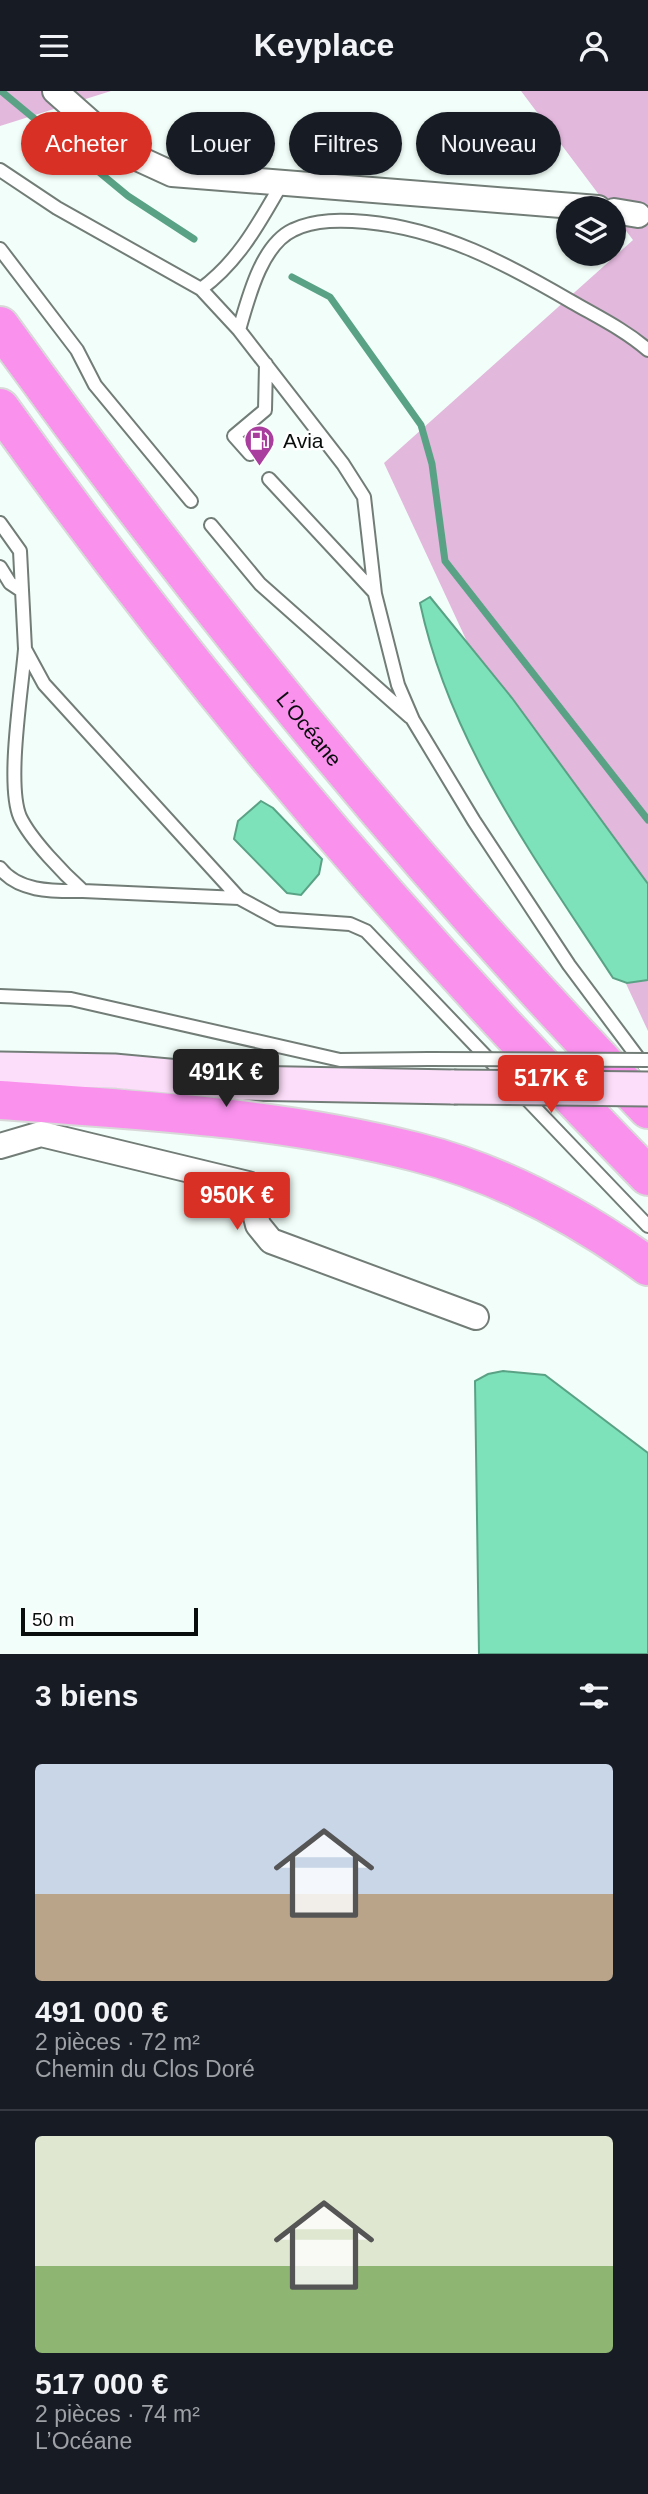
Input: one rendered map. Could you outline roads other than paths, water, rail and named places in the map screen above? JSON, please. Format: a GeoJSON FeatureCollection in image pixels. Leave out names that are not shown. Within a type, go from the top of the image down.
{"type":"FeatureCollection","features":[{"type":"Feature","properties":{"kind":"highway","name":"L’Océane"},"geometry":{"type":"LineString","coordinates":[[0,325],[136,510],[348,777],[508,959],[648,1109]]}},
{"type":"Feature","properties":{"kind":"highway"},"geometry":{"type":"LineString","coordinates":[[0,408],[170,634],[299,793],[483,1004],[648,1176]]}},
{"type":"Feature","properties":{"kind":"highway"},"geometry":{"type":"LineString","coordinates":[[0,1100],[136,1109],[297,1128],[417,1152],[529,1194],[612,1241],[648,1266]]}},
{"type":"Feature","properties":{"kind":"main road"},"geometry":{"type":"LineString","coordinates":[[0,1069],[114,1071],[244,1083],[648,1089]]}},
{"type":"Feature","properties":{"kind":"street"},"geometry":{"type":"LineString","coordinates":[[55,91],[124,152],[172,174],[556,205]]}},
{"type":"Feature","properties":{"kind":"street"},"geometry":{"type":"LineString","coordinates":[[0,1146],[41,1134],[248,1184],[258,1225],[271,1241],[476,1317]]}},
{"type":"Feature","properties":{"kind":"lane"},"geometry":{"type":"LineString","coordinates":[[0,170],[57,208],[201,289],[239,330],[343,464],[363,497],[375,594],[398,685],[413,720],[474,821],[561,954],[648,1071]]}},
{"type":"Feature","properties":{"kind":"lane"},"geometry":{"type":"LineString","coordinates":[[201,289],[224,272],[242,250],[282,183]]}},
{"type":"Feature","properties":{"kind":"lane"},"geometry":{"type":"LineString","coordinates":[[239,330],[253,280],[270,253],[292,230],[337,219],[403,226],[463,244],[632,336],[648,350]]}},
{"type":"Feature","properties":{"kind":"lane"},"geometry":{"type":"LineString","coordinates":[[0,249],[77,350],[95,385],[191,501]]}},
{"type":"Feature","properties":{"kind":"lane"},"geometry":{"type":"LineString","coordinates":[[250,454],[234,436],[265,410],[266,364]]}},
{"type":"Feature","properties":{"kind":"lane"},"geometry":{"type":"LineString","coordinates":[[269,479],[375,594]]}},
{"type":"Feature","properties":{"kind":"lane"},"geometry":{"type":"LineString","coordinates":[[0,523],[20,551],[25,649],[15,793],[20,817],[83,891]]}},
{"type":"Feature","properties":{"kind":"lane"},"geometry":{"type":"LineString","coordinates":[[211,525],[260,584],[413,720]]}},
{"type":"Feature","properties":{"kind":"lane"},"geometry":{"type":"LineString","coordinates":[[0,567],[10,583],[22,591]]}},
{"type":"Feature","properties":{"kind":"lane"},"geometry":{"type":"LineString","coordinates":[[25,649],[44,684],[239,898],[278,919],[350,924],[366,931],[648,1226]]}},
{"type":"Feature","properties":{"kind":"lane"},"geometry":{"type":"LineString","coordinates":[[0,868],[27,886],[49,892],[239,898]]}},
{"type":"Feature","properties":{"kind":"lane"},"geometry":{"type":"LineString","coordinates":[[0,996],[71,999],[340,1060],[648,1060]]}},
{"type":"Feature","properties":{"kind":"waterway"},"geometry":{"type":"LineString","coordinates":[[1,91],[128,196],[194,239]]}},
{"type":"Feature","properties":{"kind":"waterway"},"geometry":{"type":"LineString","coordinates":[[292,277],[330,297],[421,425],[432,464],[445,561],[648,820]]}},
{"type":"Feature","properties":{"kind":"place","name":"Avia"},"geometry":{"type":"Point","coordinates":[260,467]}}]}
